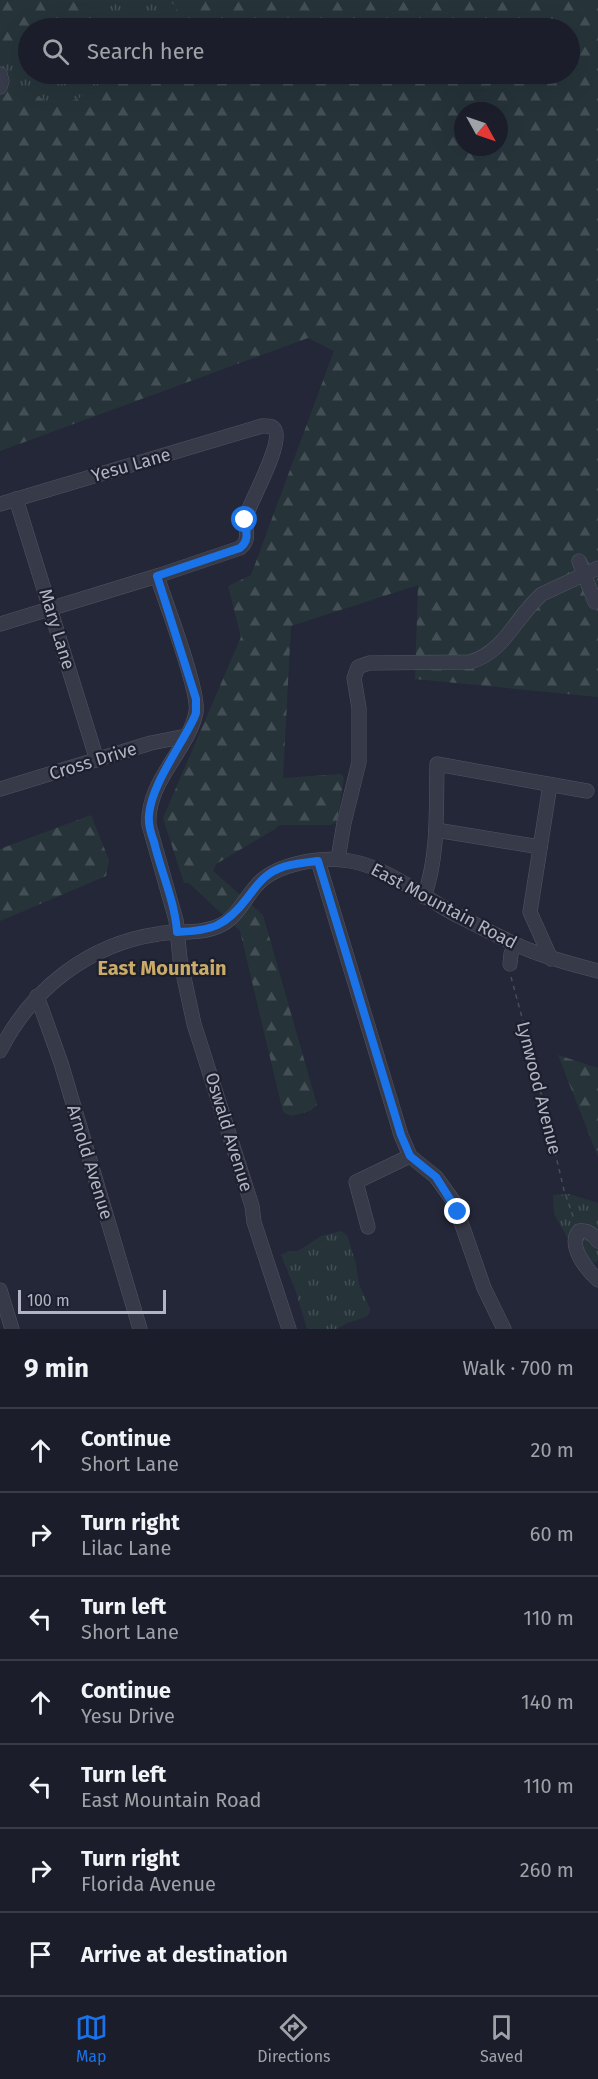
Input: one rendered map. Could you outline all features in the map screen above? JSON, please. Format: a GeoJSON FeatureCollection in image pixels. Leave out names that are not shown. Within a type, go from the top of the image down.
{"type":"FeatureCollection","features":[{"type":"Feature","properties":{"kind":"street"},"geometry":{"type":"LineString","coordinates":[[0,74],[2,81],[0,87]]}},
{"type":"Feature","properties":{"kind":"street","name":"Yesu Lane"},"geometry":{"type":"LineString","coordinates":[[0,504],[262,426],[270,426],[274,429],[276,441],[246,515],[246,540],[243,545],[157,576]]}},
{"type":"Feature","properties":{"kind":"street","name":"Mary Lane"},"geometry":{"type":"LineString","coordinates":[[16,498],[97,760]]}},
{"type":"Feature","properties":{"kind":"street"},"geometry":{"type":"LineString","coordinates":[[579,561],[595,602]]}},
{"type":"Feature","properties":{"kind":"street"},"geometry":{"type":"LineString","coordinates":[[338,859],[359,762],[359,708],[354,678],[358,667],[369,663],[478,660],[499,646],[542,594],[598,568]]}},
{"type":"Feature","properties":{"kind":"street"},"geometry":{"type":"LineString","coordinates":[[0,624],[157,576]]}},
{"type":"Feature","properties":{"kind":"street","name":"Oswald Avenue"},"geometry":{"type":"LineString","coordinates":[[157,576],[196,699],[196,713],[155,792],[149,825],[176,920],[180,959],[194,1024],[289,1329]]}},
{"type":"Feature","properties":{"kind":"street","name":"Cross Drive"},"geometry":{"type":"LineString","coordinates":[[0,789],[151,742],[186,736]]}},
{"type":"Feature","properties":{"kind":"street"},"geometry":{"type":"LineString","coordinates":[[424,897],[428,885],[436,830],[437,764],[587,790]]}},
{"type":"Feature","properties":{"kind":"street"},"geometry":{"type":"LineString","coordinates":[[550,784],[530,912],[551,959]]}},
{"type":"Feature","properties":{"kind":"street"},"geometry":{"type":"LineString","coordinates":[[436,830],[540,847]]}},
{"type":"Feature","properties":{"kind":"street","name":"East Mountain Road"},"geometry":{"type":"LineString","coordinates":[[0,1051],[10,1032],[37,996],[77,964],[110,947],[148,936],[206,930],[221,925],[232,917],[255,886],[271,872],[292,865],[318,861],[338,859],[358,862],[375,868],[424,897],[515,944],[551,959],[598,971]]}},
{"type":"Feature","properties":{"kind":"street"},"geometry":{"type":"LineString","coordinates":[[318,861],[401,1135],[410,1156],[436,1177],[454,1202],[484,1288],[504,1329]]}},
{"type":"Feature","properties":{"kind":"street"},"geometry":{"type":"LineString","coordinates":[[510,964],[515,944]]}},
{"type":"Feature","properties":{"kind":"street","name":"Arnold Avenue"},"geometry":{"type":"LineString","coordinates":[[37,996],[61,1063],[140,1329]]}},
{"type":"Feature","properties":{"kind":"street"},"geometry":{"type":"LineString","coordinates":[[368,1227],[356,1182],[410,1156]]}},
{"type":"Feature","properties":{"kind":"street"},"geometry":{"type":"LineString","coordinates":[[598,1241],[590,1233],[579,1231],[575,1240],[577,1251],[584,1265],[598,1280]]}},
{"type":"Feature","properties":{"kind":"street"},"geometry":{"type":"LineString","coordinates":[[0,1290],[12,1329]]}},
{"type":"Feature","properties":{"kind":"path","name":"Lynwood Avenue"},"geometry":{"type":"LineString","coordinates":[[510,964],[516,1002],[529,1043],[564,1190],[579,1231]]}},
{"type":"Feature","properties":{"kind":"green space"},"geometry":{"type":"Polygon","coordinates":[[[0,0],[88,0],[87,6],[114,18],[18,18],[18,42],[10,42],[0,53],[0,0]]]}},
{"type":"Feature","properties":{"kind":"green space"},"geometry":{"type":"Polygon","coordinates":[[[88,0],[168,0],[177,7],[176,12],[169,18],[114,18],[87,6],[88,0]]]}},
{"type":"Feature","properties":{"kind":"green space"},"geometry":{"type":"Polygon","coordinates":[[[168,0],[598,0],[598,697],[415,679],[418,585],[291,626],[283,778],[341,774],[344,778],[337,822],[330,825],[279,825],[216,864],[213,871],[263,915],[317,1105],[310,1111],[291,1116],[283,1112],[240,931],[189,883],[184,883],[163,818],[241,637],[228,586],[251,575],[334,351],[308,338],[0,451],[0,73],[55,106],[85,96],[99,84],[580,84],[580,18],[169,18],[176,12],[177,7],[168,0]]]}},
{"type":"Feature","properties":{"kind":"green space"},"geometry":{"type":"Polygon","coordinates":[[[10,42],[18,42],[18,84],[99,84],[85,96],[55,106],[10,81],[0,73],[0,53],[10,42]]]}},
{"type":"Feature","properties":{"kind":"green space"},"geometry":{"type":"Polygon","coordinates":[[[91,815],[109,860],[106,876],[0,921],[0,849],[91,815]]]}},
{"type":"Feature","properties":{"kind":"green space"},"geometry":{"type":"Polygon","coordinates":[[[558,1055],[598,1068],[598,1157],[558,1055]]]}},
{"type":"Feature","properties":{"kind":"green space"},"geometry":{"type":"Polygon","coordinates":[[[569,1194],[598,1203],[598,1261],[585,1268],[574,1258],[569,1241],[554,1214],[553,1195],[569,1194]]]}},
{"type":"Feature","properties":{"kind":"green space"},"geometry":{"type":"Polygon","coordinates":[[[341,1231],[347,1235],[356,1264],[359,1284],[370,1309],[369,1314],[337,1329],[307,1329],[295,1289],[281,1255],[289,1251],[298,1251],[321,1236],[341,1231]]]}},
{"type":"Feature","properties":{"kind":"district","name":"East Mountain"},"geometry":{"type":"Point","coordinates":[162,968]}},
{"type":"Feature","properties":{"kind":"route"},"geometry":{"type":"LineString","coordinates":[[245,520],[247,537],[240,548],[157,576],[196,699],[194,718],[155,792],[149,815],[149,825],[176,920],[177,932],[199,932],[221,925],[232,917],[255,886],[271,872],[292,865],[318,861],[401,1135],[410,1156],[436,1177],[446,1189],[458,1212]]}}]}
